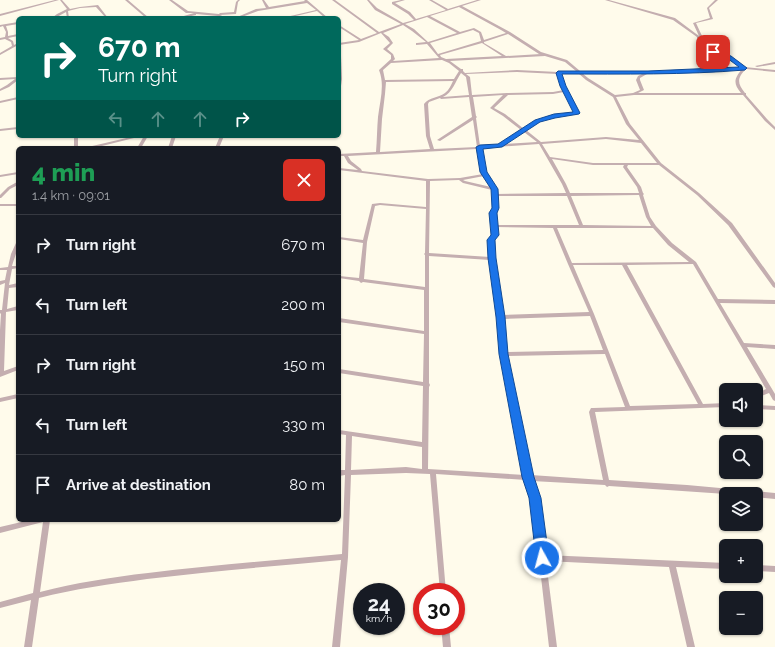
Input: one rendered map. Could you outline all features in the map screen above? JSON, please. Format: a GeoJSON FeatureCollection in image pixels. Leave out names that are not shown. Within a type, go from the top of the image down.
{"type":"FeatureCollection","features":[{"type":"Feature","properties":{"kind":"street"},"geometry":{"type":"LineString","coordinates":[[0,15],[60,0],[68,11],[68,16]]}},
{"type":"Feature","properties":{"kind":"street"},"geometry":{"type":"LineString","coordinates":[[86,0],[90,7]]}},
{"type":"Feature","properties":{"kind":"street"},"geometry":{"type":"LineString","coordinates":[[126,0],[146,16]]}},
{"type":"Feature","properties":{"kind":"street"},"geometry":{"type":"LineString","coordinates":[[170,0],[185,11],[202,14]]}},
{"type":"Feature","properties":{"kind":"street"},"geometry":{"type":"LineString","coordinates":[[190,16],[235,13],[237,2],[239,0]]}},
{"type":"Feature","properties":{"kind":"street"},"geometry":{"type":"LineString","coordinates":[[263,0],[268,8]]}},
{"type":"Feature","properties":{"kind":"street"},"geometry":{"type":"LineString","coordinates":[[291,0],[294,4]]}},
{"type":"Feature","properties":{"kind":"street"},"geometry":{"type":"LineString","coordinates":[[333,0],[388,38],[392,43],[385,49],[392,55],[393,59],[381,70],[384,81],[384,102],[380,118],[378,153]]}},
{"type":"Feature","properties":{"kind":"street"},"geometry":{"type":"LineString","coordinates":[[368,0],[376,9],[413,30],[428,43],[438,55],[462,70],[468,77],[480,147],[481,163],[485,175],[494,189],[495,208],[493,213],[495,235],[491,240],[492,258],[504,354],[528,477],[535,498],[553,647]]}},
{"type":"Feature","properties":{"kind":"street"},"geometry":{"type":"LineString","coordinates":[[404,0],[393,3],[409,13],[416,20]]}},
{"type":"Feature","properties":{"kind":"street"},"geometry":{"type":"LineString","coordinates":[[430,0],[448,10]]}},
{"type":"Feature","properties":{"kind":"street"},"geometry":{"type":"LineString","coordinates":[[341,44],[361,40],[403,24],[480,0]]}},
{"type":"Feature","properties":{"kind":"street"},"geometry":{"type":"LineString","coordinates":[[606,0],[674,19],[706,43],[713,52],[729,57],[745,68],[775,70]]}},
{"type":"Feature","properties":{"kind":"street"},"geometry":{"type":"LineString","coordinates":[[698,38],[701,36],[694,23],[712,18],[708,8],[717,0]]}},
{"type":"Feature","properties":{"kind":"street"},"geometry":{"type":"LineString","coordinates":[[241,16],[257,10],[306,1],[316,11],[324,16]]}},
{"type":"Feature","properties":{"kind":"street"},"geometry":{"type":"LineString","coordinates":[[57,16],[77,8],[98,6],[106,16]]}},
{"type":"Feature","properties":{"kind":"street"},"geometry":{"type":"LineString","coordinates":[[459,6],[509,33],[545,55],[566,61],[578,72],[614,96],[623,117],[660,164],[698,194],[730,224],[775,286]]}},
{"type":"Feature","properties":{"kind":"street"},"geometry":{"type":"LineString","coordinates":[[290,16],[316,11]]}},
{"type":"Feature","properties":{"kind":"street"},"geometry":{"type":"LineString","coordinates":[[214,14],[220,16]]}},
{"type":"Feature","properties":{"kind":"street"},"geometry":{"type":"LineString","coordinates":[[427,16],[459,33]]}},
{"type":"Feature","properties":{"kind":"street"},"geometry":{"type":"LineString","coordinates":[[6,38],[7,32],[2,26],[16,23]]}},
{"type":"Feature","properties":{"kind":"street"},"geometry":{"type":"LineString","coordinates":[[341,29],[361,40]]}},
{"type":"Feature","properties":{"kind":"street"},"geometry":{"type":"LineString","coordinates":[[417,44],[428,43],[473,29],[480,33],[482,40],[487,46],[505,57]]}},
{"type":"Feature","properties":{"kind":"street"},"geometry":{"type":"LineString","coordinates":[[438,55],[451,52],[482,40],[509,33]]}},
{"type":"Feature","properties":{"kind":"street"},"geometry":{"type":"LineString","coordinates":[[0,39],[16,36]]}},
{"type":"Feature","properties":{"kind":"street"},"geometry":{"type":"LineString","coordinates":[[0,54],[14,46],[12,42],[6,38]]}},
{"type":"Feature","properties":{"kind":"street"},"geometry":{"type":"LineString","coordinates":[[391,62],[545,55]]}},
{"type":"Feature","properties":{"kind":"street"},"geometry":{"type":"LineString","coordinates":[[466,74],[517,71],[559,73],[648,73],[717,71],[775,63]]}},
{"type":"Feature","properties":{"kind":"street"},"geometry":{"type":"LineString","coordinates":[[745,68],[736,82],[739,89],[775,129]]}},
{"type":"Feature","properties":{"kind":"street"},"geometry":{"type":"LineString","coordinates":[[441,98],[452,88],[455,80],[462,70]]}},
{"type":"Feature","properties":{"kind":"street"},"geometry":{"type":"LineString","coordinates":[[500,146],[538,121],[577,113],[567,95],[559,73]]}},
{"type":"Feature","properties":{"kind":"street"},"geometry":{"type":"LineString","coordinates":[[634,94],[642,90],[638,80],[639,77],[642,74],[648,73]]}},
{"type":"Feature","properties":{"kind":"street"},"geometry":{"type":"LineString","coordinates":[[0,79],[16,78]]}},
{"type":"Feature","properties":{"kind":"street"},"geometry":{"type":"LineString","coordinates":[[0,90],[16,80]]}},
{"type":"Feature","properties":{"kind":"street"},"geometry":{"type":"LineString","coordinates":[[384,81],[455,80]]}},
{"type":"Feature","properties":{"kind":"street"},"geometry":{"type":"LineString","coordinates":[[553,93],[565,90]]}},
{"type":"Feature","properties":{"kind":"street"},"geometry":{"type":"LineString","coordinates":[[432,150],[428,136],[426,116],[426,104],[428,101],[441,98],[462,98],[472,95],[553,93],[567,95]]}},
{"type":"Feature","properties":{"kind":"street"},"geometry":{"type":"LineString","coordinates":[[507,94],[492,108],[504,115],[540,143],[564,184],[582,228]]}},
{"type":"Feature","properties":{"kind":"street"},"geometry":{"type":"LineString","coordinates":[[614,96],[634,94],[745,94]]}},
{"type":"Feature","properties":{"kind":"street"},"geometry":{"type":"LineString","coordinates":[[0,102],[16,98]]}},
{"type":"Feature","properties":{"kind":"street"},"geometry":{"type":"LineString","coordinates":[[440,140],[475,117]]}},
{"type":"Feature","properties":{"kind":"street"},"geometry":{"type":"LineString","coordinates":[[0,130],[16,128]]}},
{"type":"Feature","properties":{"kind":"street"},"geometry":{"type":"LineString","coordinates":[[98,146],[132,138]]}},
{"type":"Feature","properties":{"kind":"street"},"geometry":{"type":"LineString","coordinates":[[341,155],[606,138],[643,142]]}},
{"type":"Feature","properties":{"kind":"street"},"geometry":{"type":"LineString","coordinates":[[346,155],[349,162],[362,172]]}},
{"type":"Feature","properties":{"kind":"street"},"geometry":{"type":"LineString","coordinates":[[549,158],[593,164],[660,164]]}},
{"type":"Feature","properties":{"kind":"street"},"geometry":{"type":"LineString","coordinates":[[626,165],[625,167],[639,187],[648,217],[654,228],[670,244],[694,263],[775,399]]}},
{"type":"Feature","properties":{"kind":"street"},"geometry":{"type":"LineString","coordinates":[[341,169],[428,180],[460,179],[485,175]]}},
{"type":"Feature","properties":{"kind":"street"},"geometry":{"type":"LineString","coordinates":[[0,176],[16,172]]}},
{"type":"Feature","properties":{"kind":"street"},"geometry":{"type":"LineString","coordinates":[[460,179],[464,182],[494,189]]}},
{"type":"Feature","properties":{"kind":"street"},"geometry":{"type":"LineString","coordinates":[[425,471],[426,208],[428,180]]}},
{"type":"Feature","properties":{"kind":"street"},"geometry":{"type":"LineString","coordinates":[[0,197],[9,188],[16,184]]}},
{"type":"Feature","properties":{"kind":"street"},"geometry":{"type":"LineString","coordinates":[[495,196],[642,194]]}},
{"type":"Feature","properties":{"kind":"street"},"geometry":{"type":"LineString","coordinates":[[361,280],[365,242],[373,205],[380,204],[426,208]]}},
{"type":"Feature","properties":{"kind":"street"},"geometry":{"type":"LineString","coordinates":[[0,205],[16,205]]}},
{"type":"Feature","properties":{"kind":"street"},"geometry":{"type":"LineString","coordinates":[[495,226],[555,228],[654,228]]}},
{"type":"Feature","properties":{"kind":"street"},"geometry":{"type":"LineString","coordinates":[[555,228],[592,314],[628,408]]}},
{"type":"Feature","properties":{"kind":"street"},"geometry":{"type":"LineString","coordinates":[[341,238],[365,242]]}},
{"type":"Feature","properties":{"kind":"street"},"geometry":{"type":"LineString","coordinates":[[16,246],[9,268],[2,312],[0,354],[1,375],[16,369]]}},
{"type":"Feature","properties":{"kind":"street"},"geometry":{"type":"LineString","coordinates":[[426,254],[492,258]]}},
{"type":"Feature","properties":{"kind":"street"},"geometry":{"type":"LineString","coordinates":[[570,264],[694,263]]}},
{"type":"Feature","properties":{"kind":"street"},"geometry":{"type":"LineString","coordinates":[[624,264],[701,405]]}},
{"type":"Feature","properties":{"kind":"street"},"geometry":{"type":"LineString","coordinates":[[0,269],[16,267]]}},
{"type":"Feature","properties":{"kind":"street"},"geometry":{"type":"LineString","coordinates":[[341,277],[426,289]]}},
{"type":"Feature","properties":{"kind":"street"},"geometry":{"type":"LineString","coordinates":[[0,283],[16,285]]}},
{"type":"Feature","properties":{"kind":"street"},"geometry":{"type":"LineString","coordinates":[[716,301],[775,302]]}},
{"type":"Feature","properties":{"kind":"street"},"geometry":{"type":"LineString","coordinates":[[2,312],[16,308]]}},
{"type":"Feature","properties":{"kind":"street"},"geometry":{"type":"LineString","coordinates":[[500,317],[592,314]]}},
{"type":"Feature","properties":{"kind":"street"},"geometry":{"type":"LineString","coordinates":[[341,320],[426,333]]}},
{"type":"Feature","properties":{"kind":"street"},"geometry":{"type":"LineString","coordinates":[[743,346],[775,347]]}},
{"type":"Feature","properties":{"kind":"street"},"geometry":{"type":"LineString","coordinates":[[504,354],[607,352]]}},
{"type":"Feature","properties":{"kind":"street"},"geometry":{"type":"LineString","coordinates":[[341,371],[426,385]]}},
{"type":"Feature","properties":{"kind":"street"},"geometry":{"type":"LineString","coordinates":[[763,393],[770,390]]}},
{"type":"Feature","properties":{"kind":"street"},"geometry":{"type":"LineString","coordinates":[[0,400],[16,396]]}},
{"type":"Feature","properties":{"kind":"street"},"geometry":{"type":"LineString","coordinates":[[607,484],[592,412],[595,409],[719,405]]}},
{"type":"Feature","properties":{"kind":"street"},"geometry":{"type":"LineString","coordinates":[[763,407],[775,408]]}},
{"type":"Feature","properties":{"kind":"street"},"geometry":{"type":"LineString","coordinates":[[341,432],[425,445]]}},
{"type":"Feature","properties":{"kind":"street"},"geometry":{"type":"LineString","coordinates":[[336,647],[345,557],[349,434]]}},
{"type":"Feature","properties":{"kind":"street"},"geometry":{"type":"LineString","coordinates":[[341,473],[406,470],[719,491]]}},
{"type":"Feature","properties":{"kind":"street"},"geometry":{"type":"LineString","coordinates":[[433,472],[442,583]]}},
{"type":"Feature","properties":{"kind":"street"},"geometry":{"type":"LineString","coordinates":[[763,495],[775,496]]}},
{"type":"Feature","properties":{"kind":"street"},"geometry":{"type":"LineString","coordinates":[[0,530],[34,522]]}},
{"type":"Feature","properties":{"kind":"street"},"geometry":{"type":"LineString","coordinates":[[28,647],[47,522]]}},
{"type":"Feature","properties":{"kind":"street"},"geometry":{"type":"LineString","coordinates":[[0,605],[35,595],[141,576],[345,557]]}},
{"type":"Feature","properties":{"kind":"street"},"geometry":{"type":"LineString","coordinates":[[542,558],[719,566]]}},
{"type":"Feature","properties":{"kind":"street"},"geometry":{"type":"LineString","coordinates":[[672,564],[691,647]]}},
{"type":"Feature","properties":{"kind":"street"},"geometry":{"type":"LineString","coordinates":[[763,568],[775,569]]}},
{"type":"Feature","properties":{"kind":"street"},"geometry":{"type":"LineString","coordinates":[[446,635],[447,647]]}},
{"type":"Feature","properties":{"kind":"route"},"geometry":{"type":"LineString","coordinates":[[542,558],[535,498],[528,477],[504,354],[492,258],[491,240],[495,235],[493,213],[495,208],[494,189],[483,172],[480,147],[500,146],[538,121],[554,116],[577,113],[563,86],[560,72],[648,73],[717,71],[745,68],[729,57],[713,52]]}}]}
